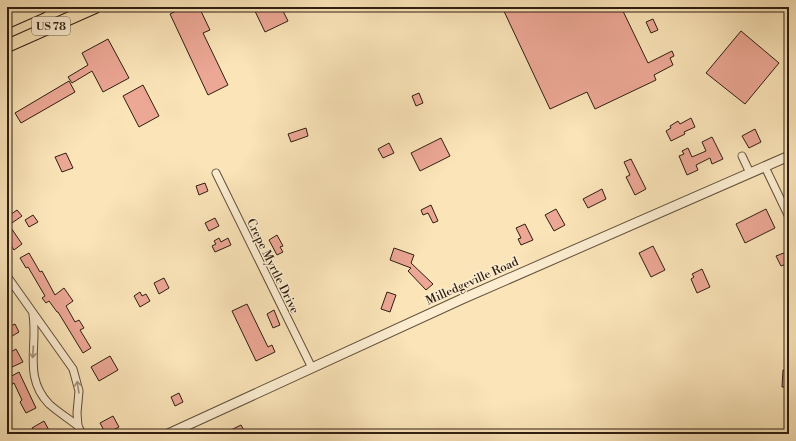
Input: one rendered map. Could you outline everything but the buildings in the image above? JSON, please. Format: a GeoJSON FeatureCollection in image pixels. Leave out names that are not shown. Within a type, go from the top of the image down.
{"type":"FeatureCollection","features":[{"type":"Feature","properties":{"kind":"highway","name":"US 78"},"geometry":{"type":"LineString","coordinates":[[12,15],[41,7]]}},
{"type":"Feature","properties":{"kind":"highway","name":"US 78"},"geometry":{"type":"LineString","coordinates":[[7,46],[95,7]]}},
{"type":"Feature","properties":{"kind":"street"},"geometry":{"type":"LineString","coordinates":[[742,156],[750,173]]}},
{"type":"Feature","properties":{"kind":"street","name":"Milledgeville Road"},"geometry":{"type":"LineString","coordinates":[[168,434],[462,299],[789,156]]}},
{"type":"Feature","properties":{"kind":"street"},"geometry":{"type":"LineString","coordinates":[[765,167],[789,217]]}},
{"type":"Feature","properties":{"kind":"street","name":"Crepe Myrtle Drive"},"geometry":{"type":"LineString","coordinates":[[216,173],[312,368]]}},
{"type":"Feature","properties":{"kind":"street"},"geometry":{"type":"LineString","coordinates":[[7,276],[72,369],[79,391],[77,413],[78,426],[82,434]]}},
{"type":"Feature","properties":{"kind":"street"},"geometry":{"type":"LineString","coordinates":[[33,313],[35,325],[33,376],[44,399],[78,426]]}}]}
